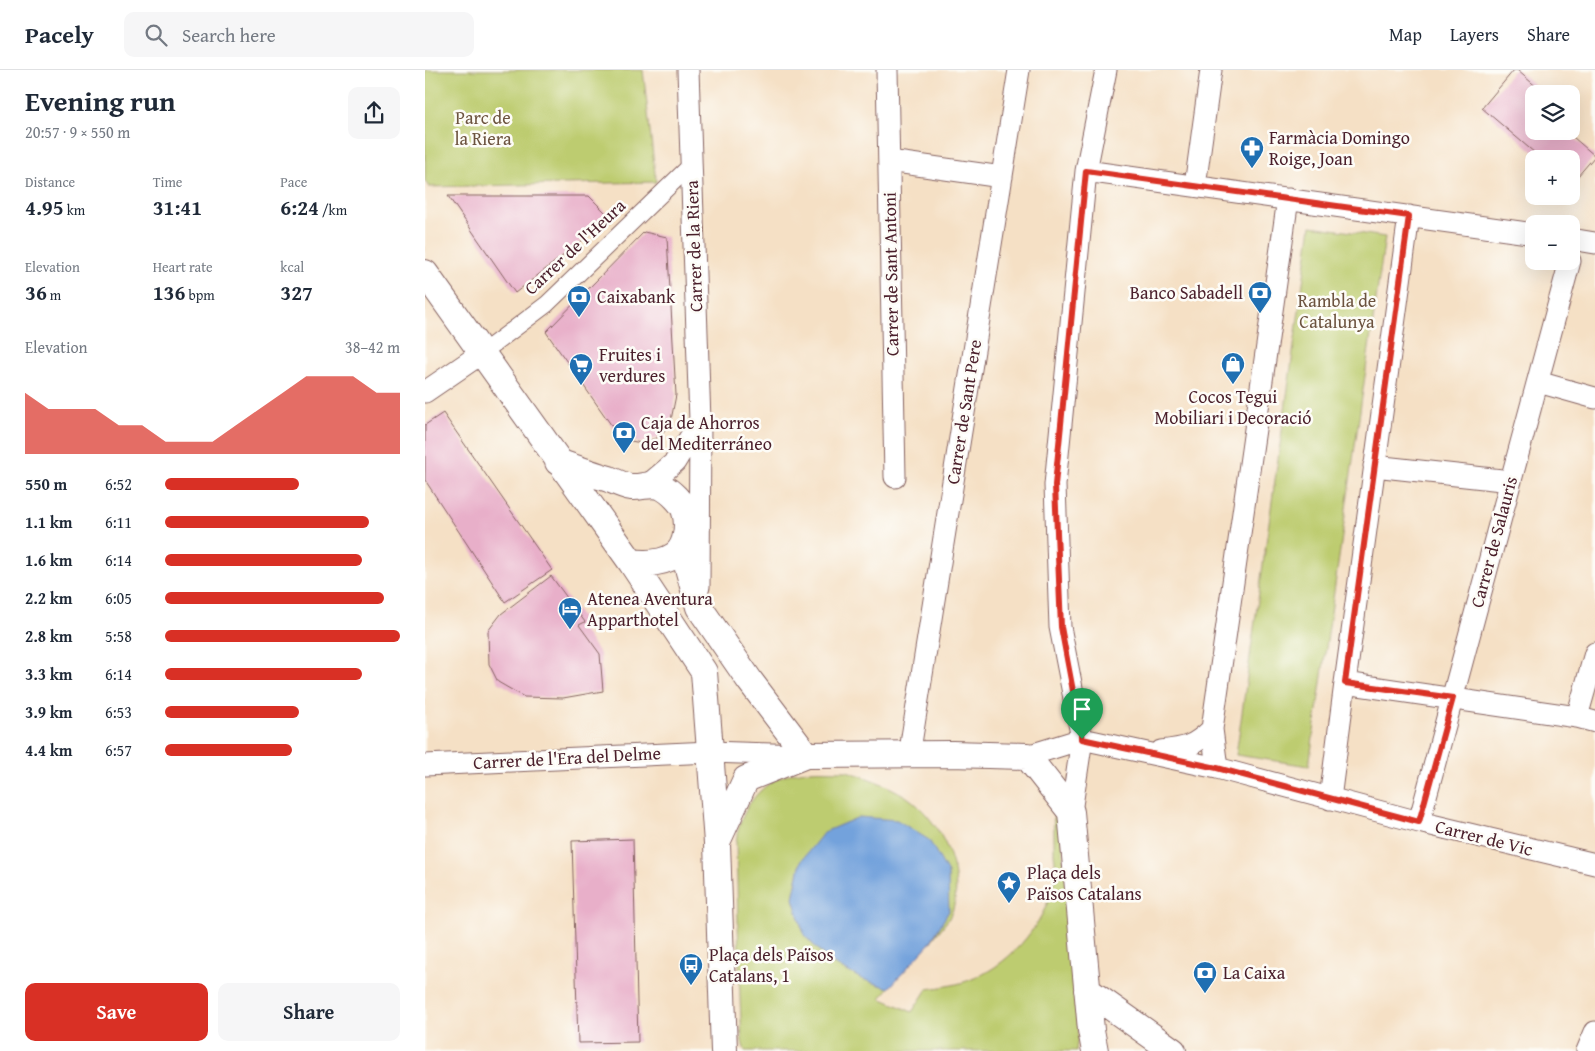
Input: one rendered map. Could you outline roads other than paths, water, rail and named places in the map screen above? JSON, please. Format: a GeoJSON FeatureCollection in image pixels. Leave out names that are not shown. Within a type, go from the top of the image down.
{"type":"FeatureCollection","features":[{"type":"Feature","properties":{"kind":"street","name":"Carrer de la Riera"},"geometry":{"type":"LineString","coordinates":[[688,70],[700,421],[699,607]]}},
{"type":"Feature","properties":{"kind":"street","name":"Carrer de Sant Antoni"},"geometry":{"type":"LineString","coordinates":[[887,70],[895,477]]}},
{"type":"Feature","properties":{"kind":"street","name":"Carrer de Sant Pere"},"geometry":{"type":"LineString","coordinates":[[911,754],[911,737],[1019,70]]}},
{"type":"Feature","properties":{"kind":"street"},"geometry":{"type":"LineString","coordinates":[[1090,1044],[1071,812],[1082,739],[1061,627],[1055,485],[1086,171],[1106,70]]}},
{"type":"Feature","properties":{"kind":"street"},"geometry":{"type":"LineString","coordinates":[[1195,186],[1211,70]]}},
{"type":"Feature","properties":{"kind":"street"},"geometry":{"type":"LineString","coordinates":[[889,161],[1001,177]]}},
{"type":"Feature","properties":{"kind":"street","name":"Carrer de l'Heura"},"geometry":{"type":"LineString","coordinates":[[482,353],[547,304],[691,165]]}},
{"type":"Feature","properties":{"kind":"street"},"geometry":{"type":"LineString","coordinates":[[1086,171],[1525,233]]}},
{"type":"Feature","properties":{"kind":"street"},"geometry":{"type":"LineString","coordinates":[[1217,768],[1212,729],[1288,199]]}},
{"type":"Feature","properties":{"kind":"street"},"geometry":{"type":"LineString","coordinates":[[1330,799],[1409,216]]}},
{"type":"Feature","properties":{"kind":"street","name":"Carrer de Salauris"},"geometry":{"type":"LineString","coordinates":[[1419,822],[1568,270]]}},
{"type":"Feature","properties":{"kind":"street"},"geometry":{"type":"LineString","coordinates":[[425,273],[631,562],[703,672],[717,843],[723,1051]]}},
{"type":"Feature","properties":{"kind":"street"},"geometry":{"type":"LineString","coordinates":[[425,392],[482,353]]}},
{"type":"Feature","properties":{"kind":"street"},"geometry":{"type":"LineString","coordinates":[[1537,382],[1595,398]]}},
{"type":"Feature","properties":{"kind":"street"},"geometry":{"type":"LineString","coordinates":[[611,535],[613,508],[640,486],[675,462],[700,421]]}},
{"type":"Feature","properties":{"kind":"street"},"geometry":{"type":"LineString","coordinates":[[558,462],[640,486],[662,488],[678,501],[685,510],[688,525],[682,547],[675,555],[660,562],[645,564],[631,562]]}},
{"type":"Feature","properties":{"kind":"street"},"geometry":{"type":"LineString","coordinates":[[1374,466],[1511,481]]}},
{"type":"Feature","properties":{"kind":"street"},"geometry":{"type":"LineString","coordinates":[[682,547],[699,607],[750,681],[806,755]]}},
{"type":"Feature","properties":{"kind":"street"},"geometry":{"type":"LineString","coordinates":[[1345,683],[1586,719],[1595,653]]}},
{"type":"Feature","properties":{"kind":"street"},"geometry":{"type":"LineString","coordinates":[[1149,753],[1187,748],[1212,729]]}},
{"type":"Feature","properties":{"kind":"street"},"geometry":{"type":"LineString","coordinates":[[710,752],[806,755],[1027,756],[1082,739]]}},
{"type":"Feature","properties":{"kind":"street","name":"Carrer de Vic"},"geometry":{"type":"LineString","coordinates":[[1082,739],[1217,768],[1419,822],[1595,864]]}},
{"type":"Feature","properties":{"kind":"street","name":"Carrer de l'Era del Delme"},"geometry":{"type":"LineString","coordinates":[[425,764],[710,752]]}},
{"type":"Feature","properties":{"kind":"street"},"geometry":{"type":"LineString","coordinates":[[717,843],[746,779],[806,755]]}},
{"type":"Feature","properties":{"kind":"street"},"geometry":{"type":"LineString","coordinates":[[1027,756],[1071,812]]}},
{"type":"Feature","properties":{"kind":"street"},"geometry":{"type":"LineString","coordinates":[[1087,990],[1173,1051]]}},
{"type":"Feature","properties":{"kind":"street"},"geometry":{"type":"LineString","coordinates":[[1587,1051],[1595,1032]]}},
{"type":"Feature","properties":{"kind":"water"},"geometry":{"type":"Polygon","coordinates":[[[859,817],[897,820],[929,840],[948,873],[949,911],[930,943],[889,988],[862,979],[830,962],[804,935],[793,898],[801,861],[824,832],[859,817]]]}},
{"type":"Feature","properties":{"kind":"place","name":"Farmàcia Domingo Roige, Joan"},"geometry":{"type":"Point","coordinates":[1252,169]}},
{"type":"Feature","properties":{"kind":"place","name":"Banco Sabadell"},"geometry":{"type":"Point","coordinates":[1260,314]}},
{"type":"Feature","properties":{"kind":"place","name":"Caixabank"},"geometry":{"type":"Point","coordinates":[579,318]}},
{"type":"Feature","properties":{"kind":"place","name":"Cocos Tegui Mobiliari i Decoració"},"geometry":{"type":"Point","coordinates":[1233,385]}},
{"type":"Feature","properties":{"kind":"place","name":"Fruites i verdures"},"geometry":{"type":"Point","coordinates":[581,386]}},
{"type":"Feature","properties":{"kind":"place","name":"Caja de Ahorros del Mediterráneo"},"geometry":{"type":"Point","coordinates":[624,454]}},
{"type":"Feature","properties":{"kind":"place","name":"Atenea Aventura Apparthotel"},"geometry":{"type":"Point","coordinates":[570,630]}},
{"type":"Feature","properties":{"kind":"place","name":"Plaça dels Països Catalans"},"geometry":{"type":"Point","coordinates":[1009,904]}},
{"type":"Feature","properties":{"kind":"place","name":"Plaça dels Països Catalans, 1"},"geometry":{"type":"Point","coordinates":[691,986]}},
{"type":"Feature","properties":{"kind":"place","name":"La Caixa"},"geometry":{"type":"Point","coordinates":[1205,994]}},
{"type":"Feature","properties":{"kind":"park label","name":"Parc de la Riera"},"geometry":{"type":"Point","coordinates":[483,128]}},
{"type":"Feature","properties":{"kind":"park label","name":"Rambla de Catalunya"},"geometry":{"type":"Point","coordinates":[1337,311]}}]}
